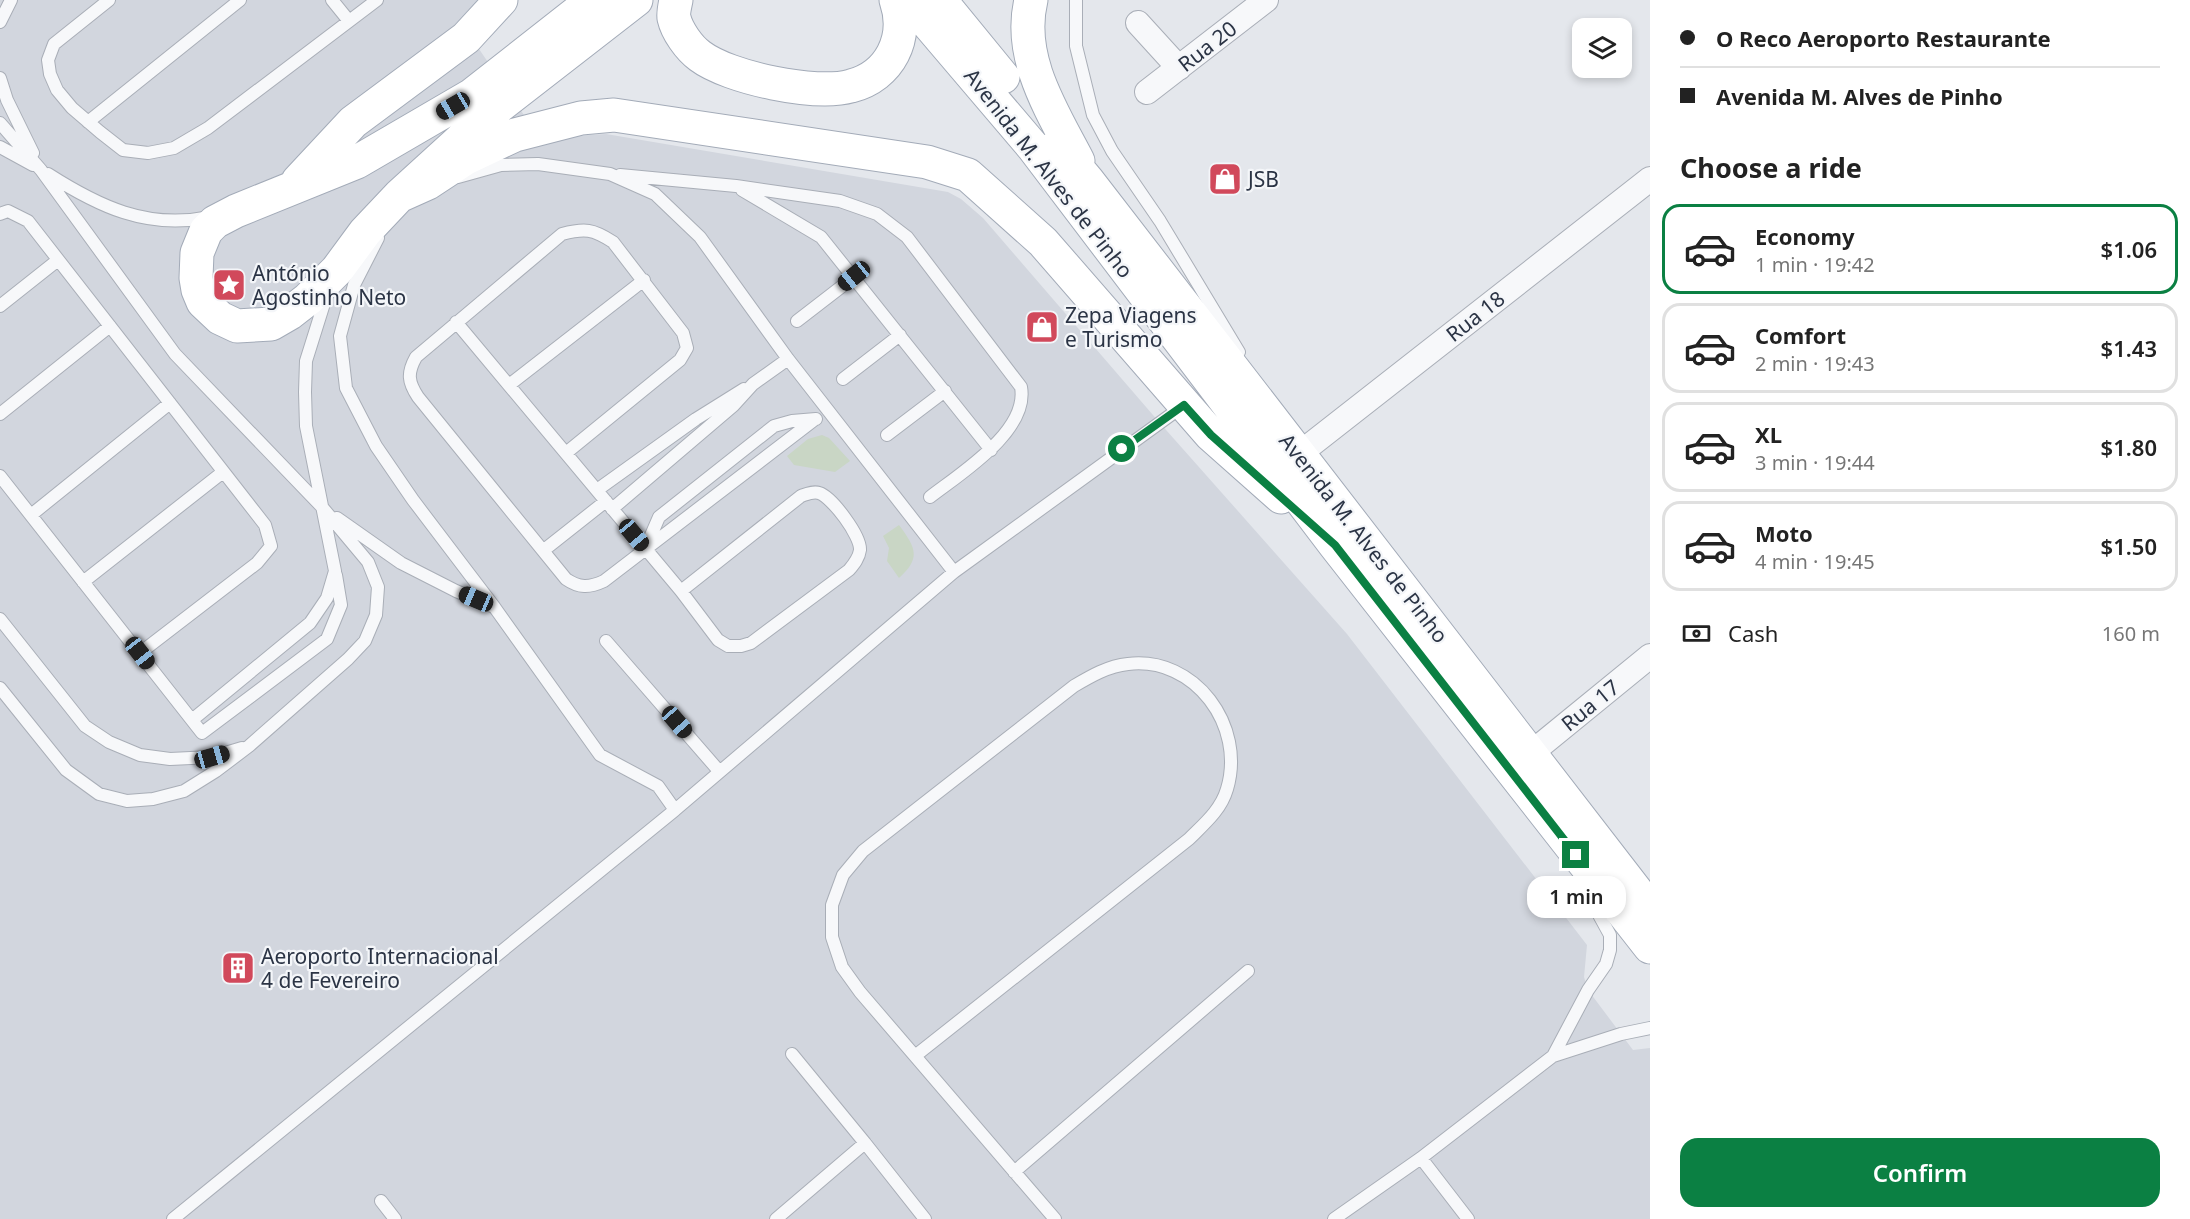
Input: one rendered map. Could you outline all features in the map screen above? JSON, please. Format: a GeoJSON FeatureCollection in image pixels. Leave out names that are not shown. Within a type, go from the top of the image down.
{"type":"FeatureCollection","features":[{"type":"Feature","properties":{"kind":"main road"},"geometry":{"type":"LineString","coordinates":[[291,189],[353,122],[466,38],[501,0]]}},
{"type":"Feature","properties":{"kind":"main road"},"geometry":{"type":"LineString","coordinates":[[593,0],[472,95],[357,162],[223,217],[206,231],[197,253],[198,290],[203,302],[220,318],[237,326],[271,324],[281,320],[308,299],[337,270],[365,232],[428,183],[466,158],[515,135],[581,118],[614,115],[649,119],[730,134],[927,162],[968,175],[1043,242],[1211,435],[1335,545]]}},
{"type":"Feature","properties":{"kind":"main road"},"geometry":{"type":"LineString","coordinates":[[411,198],[488,115],[636,0]]}},
{"type":"Feature","properties":{"kind":"main road"},"geometry":{"type":"LineString","coordinates":[[676,0],[674,18],[685,41],[699,56],[721,68],[753,78],[783,85],[823,88],[851,86],[878,73],[894,56],[900,34],[896,0]]}},
{"type":"Feature","properties":{"kind":"main road","name":"Avenida M. Alves de Pinho"},"geometry":{"type":"LineString","coordinates":[[908,0],[1033,147],[1335,545],[1650,947]]}},
{"type":"Feature","properties":{"kind":"main road","name":"Avenida M. Alves de Pinho"},"geometry":{"type":"LineString","coordinates":[[940,0],[1088,181],[1650,909]]}},
{"type":"Feature","properties":{"kind":"main road"},"geometry":{"type":"LineString","coordinates":[[1031,0],[1028,48],[1040,87],[1088,181]]}},
{"type":"Feature","properties":{"kind":"street","name":"Rua 20"},"geometry":{"type":"LineString","coordinates":[[1147,92],[1266,0]]}},
{"type":"Feature","properties":{"kind":"street"},"geometry":{"type":"LineString","coordinates":[[1138,23],[1179,68]]}},
{"type":"Feature","properties":{"kind":"street","name":"Rua 18"},"geometry":{"type":"LineString","coordinates":[[1299,454],[1650,178]]}},
{"type":"Feature","properties":{"kind":"street","name":"Rua 17"},"geometry":{"type":"LineString","coordinates":[[1530,754],[1650,657]]}},
{"type":"Feature","properties":{"kind":"lane"},"geometry":{"type":"LineString","coordinates":[[0,22],[11,0]]}},
{"type":"Feature","properties":{"kind":"lane"},"geometry":{"type":"LineString","coordinates":[[109,0],[54,44],[48,60],[50,74],[57,90],[88,122],[123,150],[148,153],[174,148],[208,128],[377,0]]}},
{"type":"Feature","properties":{"kind":"lane"},"geometry":{"type":"LineString","coordinates":[[88,122],[240,0]]}},
{"type":"Feature","properties":{"kind":"lane"},"geometry":{"type":"LineString","coordinates":[[332,0],[349,21]]}},
{"type":"Feature","properties":{"kind":"lane"},"geometry":{"type":"LineString","coordinates":[[1076,0],[1076,46],[1093,115],[1112,151],[1160,221],[1299,454]]}},
{"type":"Feature","properties":{"kind":"lane"},"geometry":{"type":"LineString","coordinates":[[0,78],[7,100],[41,170]]}},
{"type":"Feature","properties":{"kind":"lane"},"geometry":{"type":"LineString","coordinates":[[0,123],[41,170],[175,354],[322,507],[368,562],[378,587],[376,615],[364,642],[348,659],[249,747],[184,791],[153,799],[127,801],[99,794],[66,770],[0,688]]}},
{"type":"Feature","properties":{"kind":"lane"},"geometry":{"type":"LineString","coordinates":[[0,147],[83,197],[138,218],[197,219],[236,211]]}},
{"type":"Feature","properties":{"kind":"lane"},"geometry":{"type":"LineString","coordinates":[[411,198],[454,178],[501,165],[538,164],[610,174],[736,186],[840,201],[878,214],[906,237],[1021,387],[1023,398],[1019,413],[991,450],[930,497]]}},
{"type":"Feature","properties":{"kind":"lane"},"geometry":{"type":"LineString","coordinates":[[610,174],[655,194],[700,237],[788,359],[954,572]]}},
{"type":"Feature","properties":{"kind":"lane"},"geometry":{"type":"LineString","coordinates":[[736,186],[821,237],[991,450]]}},
{"type":"Feature","properties":{"kind":"lane"},"geometry":{"type":"LineString","coordinates":[[0,214],[8,211],[28,221],[265,525],[271,546],[257,563],[140,653]]}},
{"type":"Feature","properties":{"kind":"lane"},"geometry":{"type":"LineString","coordinates":[[566,453],[680,360],[687,348],[683,333],[613,242],[598,232],[581,229],[562,234],[416,357],[409,369],[410,384],[418,397],[566,579],[574,585],[594,586],[604,581],[828,410]]}},
{"type":"Feature","properties":{"kind":"lane"},"geometry":{"type":"LineString","coordinates":[[0,476],[202,733],[327,639],[342,605],[306,426],[306,361],[320,314],[337,270],[381,236],[354,285],[340,336],[346,388],[376,446],[413,500],[495,608],[600,755],[657,786],[675,810]]}},
{"type":"Feature","properties":{"kind":"lane"},"geometry":{"type":"LineString","coordinates":[[0,306],[58,260]]}},
{"type":"Feature","properties":{"kind":"lane"},"geometry":{"type":"LineString","coordinates":[[797,321],[854,276]]}},
{"type":"Feature","properties":{"kind":"lane"},"geometry":{"type":"LineString","coordinates":[[509,385],[644,280]]}},
{"type":"Feature","properties":{"kind":"lane"},"geometry":{"type":"LineString","coordinates":[[456,322],[681,591],[718,640],[728,646],[752,643],[849,570],[857,561],[860,548],[856,533],[829,500],[820,493],[811,492],[801,496],[681,591]]}},
{"type":"Feature","properties":{"kind":"lane"},"geometry":{"type":"LineString","coordinates":[[0,414],[110,326]]}},
{"type":"Feature","properties":{"kind":"lane"},"geometry":{"type":"LineString","coordinates":[[843,379],[900,335]]}},
{"type":"Feature","properties":{"kind":"lane"},"geometry":{"type":"LineString","coordinates":[[597,490],[727,398],[753,384],[788,359]]}},
{"type":"Feature","properties":{"kind":"lane"},"geometry":{"type":"LineString","coordinates":[[544,550],[609,505],[733,406],[753,384]]}},
{"type":"Feature","properties":{"kind":"lane"},"geometry":{"type":"LineString","coordinates":[[887,435],[945,391]]}},
{"type":"Feature","properties":{"kind":"lane"},"geometry":{"type":"LineString","coordinates":[[31,515],[170,403]]}},
{"type":"Feature","properties":{"kind":"lane"},"geometry":{"type":"LineString","coordinates":[[173,1219],[675,810],[954,572],[1184,405]]}},
{"type":"Feature","properties":{"kind":"lane"},"geometry":{"type":"LineString","coordinates":[[645,548],[659,517],[774,426],[792,421],[814,420]]}},
{"type":"Feature","properties":{"kind":"lane"},"geometry":{"type":"LineString","coordinates":[[83,582],[223,472]]}},
{"type":"Feature","properties":{"kind":"lane"},"geometry":{"type":"LineString","coordinates":[[322,507],[401,563],[495,608]]}},
{"type":"Feature","properties":{"kind":"lane"},"geometry":{"type":"LineString","coordinates":[[192,720],[310,623],[327,598],[335,571]]}},
{"type":"Feature","properties":{"kind":"lane"},"geometry":{"type":"LineString","coordinates":[[0,619],[85,726],[109,742],[140,755],[170,759],[212,757],[249,747]]}},
{"type":"Feature","properties":{"kind":"lane"},"geometry":{"type":"LineString","coordinates":[[606,641],[719,771]]}},
{"type":"Feature","properties":{"kind":"lane"},"geometry":{"type":"LineString","coordinates":[[915,1056],[1189,839],[1212,817],[1227,789],[1232,758],[1226,726],[1210,698],[1187,678],[1160,666],[1129,664],[1100,670],[1074,686],[863,851],[843,875],[832,905],[832,937],[842,967],[860,992],[1055,1219]]}},
{"type":"Feature","properties":{"kind":"lane"},"geometry":{"type":"LineString","coordinates":[[1547,818],[1610,935],[1610,950],[1606,964],[1588,990],[1553,1056]]}},
{"type":"Feature","properties":{"kind":"lane"},"geometry":{"type":"LineString","coordinates":[[1014,1172],[1248,971]]}},
{"type":"Feature","properties":{"kind":"lane"},"geometry":{"type":"LineString","coordinates":[[1334,1219],[1421,1158],[1553,1056],[1620,1034],[1650,1028]]}},
{"type":"Feature","properties":{"kind":"lane"},"geometry":{"type":"LineString","coordinates":[[792,1054],[925,1219]]}},
{"type":"Feature","properties":{"kind":"lane"},"geometry":{"type":"LineString","coordinates":[[776,1219],[865,1143]]}},
{"type":"Feature","properties":{"kind":"lane"},"geometry":{"type":"LineString","coordinates":[[1421,1158],[1468,1219]]}},
{"type":"Feature","properties":{"kind":"lane"},"geometry":{"type":"LineString","coordinates":[[381,1201],[395,1219]]}},
{"type":"Feature","properties":{"kind":"shaded area","name":"Aeroporto Internacional 4 de Fevereiro"},"geometry":{"type":"Polygon","coordinates":[[[0,0],[480,0],[462,24],[543,143],[575,136],[606,134],[948,192],[961,199],[983,218],[1159,422],[1347,634],[1587,945],[1584,977],[1588,990],[1633,1050],[1650,1048],[1650,1219],[0,1219],[0,0]]]}},
{"type":"Feature","properties":{"kind":"green space"},"geometry":{"type":"Polygon","coordinates":[[[822,435],[829,438],[850,461],[835,472],[794,465],[787,456],[808,439],[822,435]]]}},
{"type":"Feature","properties":{"kind":"green space"},"geometry":{"type":"Polygon","coordinates":[[[899,525],[914,552],[911,564],[899,578],[887,561],[889,548],[883,536],[899,525]]]}},
{"type":"Feature","properties":{"kind":"place","name":"JSB"},"geometry":{"type":"Point","coordinates":[1225,179]}},
{"type":"Feature","properties":{"kind":"place","name":"António Agostinho Neto"},"geometry":{"type":"Point","coordinates":[229,285]}},
{"type":"Feature","properties":{"kind":"place","name":"Zepa Viagens e Turismo"},"geometry":{"type":"Point","coordinates":[1042,327]}},
{"type":"Feature","properties":{"kind":"place","name":"Aeroporto Internacional 4 de Fevereiro"},"geometry":{"type":"Point","coordinates":[238,968]}},
{"type":"Feature","properties":{"kind":"route"},"geometry":{"type":"LineString","coordinates":[[1122,449],[1184,405],[1211,435],[1335,545],[1576,855]]}}]}
